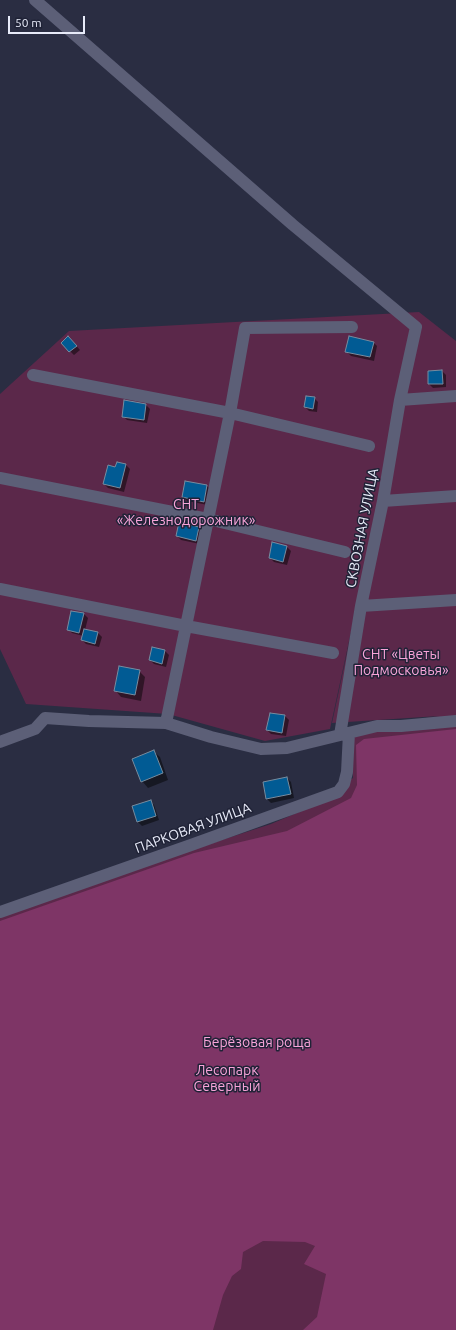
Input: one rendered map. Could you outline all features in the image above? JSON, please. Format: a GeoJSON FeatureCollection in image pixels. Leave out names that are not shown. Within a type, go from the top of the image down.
{"type":"FeatureCollection","features":[{"type":"Feature","properties":{"kind":"street","name":"СКВОЗНАЯ УЛИЦА"},"geometry":{"type":"LineString","coordinates":[[35,0],[293,225],[416,327],[400,400],[384,501],[361,606],[345,734]]}},
{"type":"Feature","properties":{"kind":"street"},"geometry":{"type":"LineString","coordinates":[[166,723],[230,413],[245,328],[352,327]]}},
{"type":"Feature","properties":{"kind":"street"},"geometry":{"type":"LineString","coordinates":[[33,374],[230,413],[369,446]]}},
{"type":"Feature","properties":{"kind":"street"},"geometry":{"type":"LineString","coordinates":[[400,400],[456,396]]}},
{"type":"Feature","properties":{"kind":"street"},"geometry":{"type":"LineString","coordinates":[[0,478],[208,520],[345,552]]}},
{"type":"Feature","properties":{"kind":"street"},"geometry":{"type":"LineString","coordinates":[[384,501],[456,496]]}},
{"type":"Feature","properties":{"kind":"street"},"geometry":{"type":"LineString","coordinates":[[0,590],[333,653]]}},
{"type":"Feature","properties":{"kind":"street"},"geometry":{"type":"LineString","coordinates":[[361,606],[456,600]]}},
{"type":"Feature","properties":{"kind":"street"},"geometry":{"type":"LineString","coordinates":[[0,742],[35,729],[45,718],[166,723],[211,738],[261,749],[287,748],[376,726],[401,726],[456,721]]}},
{"type":"Feature","properties":{"kind":"street","name":"ПАРКОВАЯ УЛИЦА"},"geometry":{"type":"LineString","coordinates":[[0,912],[338,792],[344,784],[347,772],[345,734]]}},
{"type":"Feature","properties":{"kind":"green space"},"geometry":{"type":"Polygon","coordinates":[[[419,312],[456,341],[456,1330],[0,1330],[0,912],[271,824],[306,809],[353,778],[350,742],[357,731],[371,726],[439,716],[332,723],[375,521],[330,729],[265,741],[168,714],[26,704],[0,649],[0,394],[69,331],[419,312]]]}},
{"type":"Feature","properties":{"kind":"green space","name":"Берёзовая роща"},"geometry":{"type":"Polygon","coordinates":[[[456,729],[456,1330],[303,1330],[317,1317],[326,1274],[304,1264],[315,1246],[305,1242],[263,1241],[243,1252],[241,1269],[232,1276],[223,1295],[213,1330],[0,1330],[0,921],[194,853],[287,831],[351,798],[357,785],[356,745],[364,739],[456,729]]]}},
{"type":"Feature","properties":{"kind":"building"},"geometry":{"type":"Polygon","coordinates":[[[68,336],[77,346],[69,352],[61,343],[68,336]]]}},
{"type":"Feature","properties":{"kind":"building"},"geometry":{"type":"Polygon","coordinates":[[[349,336],[374,342],[370,357],[345,352],[349,336]]]}},
{"type":"Feature","properties":{"kind":"building"},"geometry":{"type":"Polygon","coordinates":[[[442,370],[443,384],[428,384],[428,371],[442,370]]]}},
{"type":"Feature","properties":{"kind":"building"},"geometry":{"type":"Polygon","coordinates":[[[306,396],[315,397],[313,409],[304,407],[306,396]]]}},
{"type":"Feature","properties":{"kind":"building"},"geometry":{"type":"Polygon","coordinates":[[[124,400],[146,404],[144,420],[122,417],[124,400]]]}},
{"type":"Feature","properties":{"kind":"building"},"geometry":{"type":"Polygon","coordinates":[[[117,462],[126,464],[120,488],[103,484],[108,465],[115,467],[117,462]]]}},
{"type":"Feature","properties":{"kind":"building"},"geometry":{"type":"Polygon","coordinates":[[[185,481],[207,485],[204,502],[182,497],[185,481]]]}},
{"type":"Feature","properties":{"kind":"building"},"geometry":{"type":"Polygon","coordinates":[[[179,522],[199,527],[196,541],[176,536],[179,522]]]}},
{"type":"Feature","properties":{"kind":"building"},"geometry":{"type":"Polygon","coordinates":[[[272,542],[287,546],[283,562],[269,558],[272,542]]]}},
{"type":"Feature","properties":{"kind":"building"},"geometry":{"type":"Polygon","coordinates":[[[71,611],[84,613],[79,633],[67,630],[71,611]]]}},
{"type":"Feature","properties":{"kind":"building"},"geometry":{"type":"Polygon","coordinates":[[[84,629],[98,632],[95,644],[81,640],[84,629]]]}},
{"type":"Feature","properties":{"kind":"building"},"geometry":{"type":"Polygon","coordinates":[[[152,647],[165,650],[162,664],[149,660],[152,647]]]}},
{"type":"Feature","properties":{"kind":"building"},"geometry":{"type":"Polygon","coordinates":[[[119,666],[140,670],[135,695],[114,691],[119,666]]]}},
{"type":"Feature","properties":{"kind":"building"},"geometry":{"type":"Polygon","coordinates":[[[270,713],[285,715],[282,733],[266,730],[270,713]]]}},
{"type":"Feature","properties":{"kind":"building"},"geometry":{"type":"Polygon","coordinates":[[[154,750],[163,773],[141,782],[132,759],[154,750]]]}},
{"type":"Feature","properties":{"kind":"building"},"geometry":{"type":"Polygon","coordinates":[[[287,777],[291,794],[266,799],[263,782],[287,777]]]}},
{"type":"Feature","properties":{"kind":"building"},"geometry":{"type":"Polygon","coordinates":[[[151,800],[156,816],[137,822],[132,806],[151,800]]]}},
{"type":"Feature","properties":{"kind":"park label","name":"СНТ «Железнодорожник»"},"geometry":{"type":"Point","coordinates":[186,512]}},
{"type":"Feature","properties":{"kind":"park label","name":"СНТ «Цветы Подмосковья»"},"geometry":{"type":"Point","coordinates":[401,662]}},
{"type":"Feature","properties":{"kind":"park label","name":"Лесопарк Северный"},"geometry":{"type":"Point","coordinates":[227,1078]}}]}
